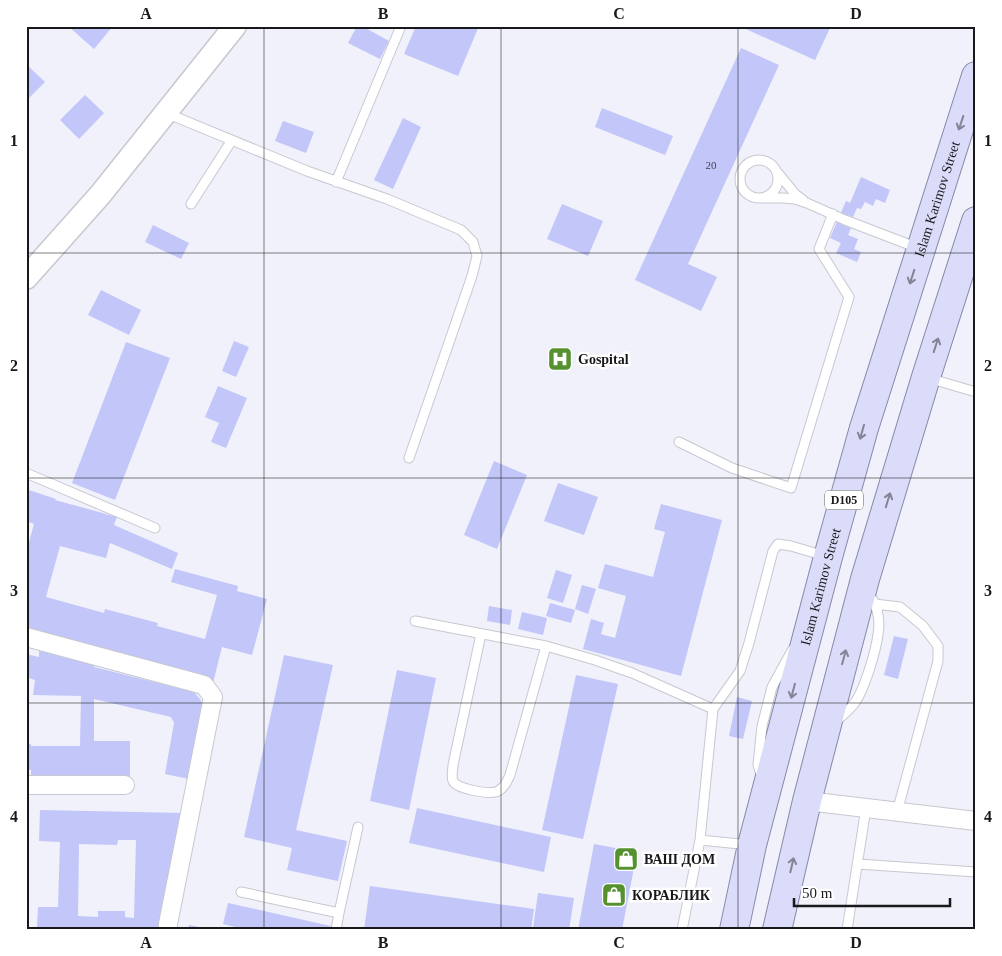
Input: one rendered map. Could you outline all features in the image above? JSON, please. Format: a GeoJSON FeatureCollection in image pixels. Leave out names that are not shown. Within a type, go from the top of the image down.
{"type":"FeatureCollection","features":[{"type":"Feature","properties":{"kind":"main road","name":"Islam Karimov Street"},"geometry":{"type":"LineString","coordinates":[[734,930],[752,845],[864,428],[976,76]]}},
{"type":"Feature","properties":{"kind":"main road"},"geometry":{"type":"LineString","coordinates":[[777,930],[807,801],[864,579],[976,221]]}},
{"type":"Feature","properties":{"kind":"street"},"geometry":{"type":"LineString","coordinates":[[26,278],[100,195],[235,26]]}},
{"type":"Feature","properties":{"kind":"street"},"geometry":{"type":"LineString","coordinates":[[26,636],[204,685],[213,697],[168,930]]}},
{"type":"Feature","properties":{"kind":"street"},"geometry":{"type":"LineString","coordinates":[[26,785],[125,786]]}},
{"type":"Feature","properties":{"kind":"street"},"geometry":{"type":"LineString","coordinates":[[807,801],[976,821]]}},
{"type":"Feature","properties":{"kind":"lane"},"geometry":{"type":"LineString","coordinates":[[336,182],[401,26]]}},
{"type":"Feature","properties":{"kind":"lane"},"geometry":{"type":"LineString","coordinates":[[166,113],[306,171],[387,199],[461,230],[473,242],[476,256],[472,276],[409,458]]}},
{"type":"Feature","properties":{"kind":"lane"},"geometry":{"type":"LineString","coordinates":[[191,204],[232,140]]}},
{"type":"Feature","properties":{"kind":"lane"},"geometry":{"type":"LineString","coordinates":[[807,203],[795,194],[767,161],[752,161],[742,171],[740,178],[742,186],[745,192],[752,196],[759,198],[795,199],[920,249]]}},
{"type":"Feature","properties":{"kind":"lane"},"geometry":{"type":"LineString","coordinates":[[759,198],[766,197],[777,187],[777,172]]}},
{"type":"Feature","properties":{"kind":"lane"},"geometry":{"type":"LineString","coordinates":[[679,442],[732,468],[791,488],[849,296],[819,249],[833,214]]}},
{"type":"Feature","properties":{"kind":"lane"},"geometry":{"type":"LineString","coordinates":[[926,377],[976,392]]}},
{"type":"Feature","properties":{"kind":"lane"},"geometry":{"type":"LineString","coordinates":[[26,473],[155,528]]}},
{"type":"Feature","properties":{"kind":"lane"},"geometry":{"type":"LineString","coordinates":[[682,930],[700,840],[713,709],[740,671],[773,551],[778,544],[828,557]]}},
{"type":"Feature","properties":{"kind":"lane"},"geometry":{"type":"LineString","coordinates":[[826,729],[845,715],[856,700],[864,684],[878,634],[878,617],[875,604],[864,579]]}},
{"type":"Feature","properties":{"kind":"lane"},"geometry":{"type":"LineString","coordinates":[[875,604],[900,607],[923,626],[938,646],[938,660],[897,812]]}},
{"type":"Feature","properties":{"kind":"lane"},"geometry":{"type":"LineString","coordinates":[[416,621],[546,646],[595,660],[632,673],[713,709]]}},
{"type":"Feature","properties":{"kind":"lane"},"geometry":{"type":"LineString","coordinates":[[481,634],[452,775],[456,785],[484,792],[495,792],[503,788],[510,775],[546,646]]}},
{"type":"Feature","properties":{"kind":"lane"},"geometry":{"type":"LineString","coordinates":[[848,930],[866,808]]}},
{"type":"Feature","properties":{"kind":"lane"},"geometry":{"type":"LineString","coordinates":[[336,930],[358,826]]}},
{"type":"Feature","properties":{"kind":"lane"},"geometry":{"type":"LineString","coordinates":[[700,840],[752,845]]}},
{"type":"Feature","properties":{"kind":"lane"},"geometry":{"type":"LineString","coordinates":[[858,864],[976,872]]}},
{"type":"Feature","properties":{"kind":"lane"},"geometry":{"type":"LineString","coordinates":[[242,892],[339,914]]}},
{"type":"Feature","properties":{"kind":"building"},"geometry":{"type":"Polygon","coordinates":[[[68,26],[113,26],[94,49],[68,26]]]}},
{"type":"Feature","properties":{"kind":"building"},"geometry":{"type":"Polygon","coordinates":[[[357,26],[362,26],[389,41],[380,59],[348,43],[357,26]]]}},
{"type":"Feature","properties":{"kind":"building"},"geometry":{"type":"Polygon","coordinates":[[[416,26],[479,26],[458,76],[404,54],[416,26]]]}},
{"type":"Feature","properties":{"kind":"building"},"geometry":{"type":"Polygon","coordinates":[[[739,26],[831,26],[815,60],[739,26]]]}},
{"type":"Feature","properties":{"kind":"building"},"geometry":{"type":"Polygon","coordinates":[[[741,48],[779,65],[688,264],[717,277],[701,311],[635,280],[741,48]]]}},
{"type":"Feature","properties":{"kind":"building"},"geometry":{"type":"Polygon","coordinates":[[[26,64],[45,82],[26,101],[26,64]]]}},
{"type":"Feature","properties":{"kind":"building"},"geometry":{"type":"Polygon","coordinates":[[[85,95],[104,113],[79,139],[60,120],[85,95]]]}},
{"type":"Feature","properties":{"kind":"building"},"geometry":{"type":"Polygon","coordinates":[[[602,108],[673,136],[665,155],[595,127],[602,108]]]}},
{"type":"Feature","properties":{"kind":"building"},"geometry":{"type":"Polygon","coordinates":[[[403,118],[421,127],[393,189],[374,180],[403,118]]]}},
{"type":"Feature","properties":{"kind":"building"},"geometry":{"type":"Polygon","coordinates":[[[283,121],[314,132],[306,153],[275,141],[283,121]]]}},
{"type":"Feature","properties":{"kind":"building"},"geometry":{"type":"Polygon","coordinates":[[[861,177],[890,190],[885,203],[876,199],[873,206],[865,202],[861,209],[857,208],[853,217],[847,215],[843,225],[851,228],[848,235],[858,239],[854,249],[861,252],[857,262],[836,253],[841,243],[830,238],[846,201],[850,203],[861,177]]]}},
{"type":"Feature","properties":{"kind":"building"},"geometry":{"type":"Polygon","coordinates":[[[562,204],[603,221],[588,256],[547,239],[562,204]]]}},
{"type":"Feature","properties":{"kind":"building"},"geometry":{"type":"Polygon","coordinates":[[[153,225],[189,243],[181,259],[145,242],[153,225]]]}},
{"type":"Feature","properties":{"kind":"building"},"geometry":{"type":"Polygon","coordinates":[[[101,290],[141,310],[129,335],[88,315],[101,290]]]}},
{"type":"Feature","properties":{"kind":"building"},"geometry":{"type":"Polygon","coordinates":[[[234,341],[249,347],[236,377],[222,371],[234,341]]]}},
{"type":"Feature","properties":{"kind":"building"},"geometry":{"type":"Polygon","coordinates":[[[126,342],[170,358],[115,500],[72,483],[126,342]]]}},
{"type":"Feature","properties":{"kind":"building"},"geometry":{"type":"Polygon","coordinates":[[[218,386],[247,398],[226,448],[211,442],[219,423],[205,417],[218,386]]]}},
{"type":"Feature","properties":{"kind":"building"},"geometry":{"type":"Polygon","coordinates":[[[494,461],[527,475],[497,549],[464,535],[494,461]]]}},
{"type":"Feature","properties":{"kind":"building"},"geometry":{"type":"Polygon","coordinates":[[[558,483],[598,497],[584,535],[544,521],[558,483]]]}},
{"type":"Feature","properties":{"kind":"building"},"geometry":{"type":"Polygon","coordinates":[[[26,489],[55,500],[117,517],[114,525],[178,553],[172,569],[110,543],[106,558],[60,546],[46,597],[104,613],[105,609],[158,623],[157,626],[205,639],[217,595],[171,582],[175,569],[238,586],[237,591],[267,599],[252,655],[222,647],[213,683],[26,629],[26,553],[34,524],[26,521],[26,489]]]}},
{"type":"Feature","properties":{"kind":"building"},"geometry":{"type":"Polygon","coordinates":[[[661,504],[722,520],[681,676],[583,649],[591,619],[604,623],[601,634],[615,638],[626,596],[598,588],[605,564],[653,577],[665,532],[654,529],[661,504]]]}},
{"type":"Feature","properties":{"kind":"building"},"geometry":{"type":"Polygon","coordinates":[[[556,570],[572,575],[563,603],[547,598],[556,570]]]}},
{"type":"Feature","properties":{"kind":"building"},"geometry":{"type":"Polygon","coordinates":[[[582,585],[596,589],[588,614],[575,609],[582,585]]]}},
{"type":"Feature","properties":{"kind":"building"},"geometry":{"type":"Polygon","coordinates":[[[550,603],[575,610],[571,623],[546,616],[550,603]]]}},
{"type":"Feature","properties":{"kind":"building"},"geometry":{"type":"Polygon","coordinates":[[[489,606],[512,610],[510,625],[487,621],[489,606]]]}},
{"type":"Feature","properties":{"kind":"building"},"geometry":{"type":"Polygon","coordinates":[[[522,612],[547,618],[543,635],[518,629],[522,612]]]}},
{"type":"Feature","properties":{"kind":"building"},"geometry":{"type":"Polygon","coordinates":[[[894,636],[908,639],[898,679],[884,675],[894,636]]]}},
{"type":"Feature","properties":{"kind":"building"},"geometry":{"type":"Polygon","coordinates":[[[39,651],[94,663],[94,667],[194,692],[203,706],[189,779],[165,774],[174,723],[171,717],[94,699],[94,741],[130,741],[130,777],[31,777],[31,770],[26,770],[26,744],[31,744],[31,746],[80,746],[81,696],[33,695],[35,680],[26,677],[26,654],[39,657],[39,651]]]}},
{"type":"Feature","properties":{"kind":"building"},"geometry":{"type":"Polygon","coordinates":[[[284,655],[333,665],[296,830],[347,841],[338,881],[287,870],[292,848],[244,837],[284,655]]]}},
{"type":"Feature","properties":{"kind":"building"},"geometry":{"type":"Polygon","coordinates":[[[397,670],[436,678],[409,810],[370,801],[397,670]]]}},
{"type":"Feature","properties":{"kind":"building"},"geometry":{"type":"Polygon","coordinates":[[[576,675],[618,684],[583,839],[542,830],[576,675]]]}},
{"type":"Feature","properties":{"kind":"building"},"geometry":{"type":"Polygon","coordinates":[[[737,697],[752,701],[743,739],[729,736],[737,697]]]}},
{"type":"Feature","properties":{"kind":"building"},"geometry":{"type":"Polygon","coordinates":[[[417,808],[551,837],[544,872],[409,843],[417,808]]]}},
{"type":"Feature","properties":{"kind":"building"},"geometry":{"type":"Polygon","coordinates":[[[40,810],[184,813],[163,930],[77,930],[77,927],[37,927],[38,907],[58,907],[60,842],[39,841],[40,810]],[[118,840],[117,845],[79,844],[78,916],[98,917],[98,911],[125,911],[125,917],[134,918],[136,840],[118,840]]]}},
{"type":"Feature","properties":{"kind":"building"},"geometry":{"type":"Polygon","coordinates":[[[594,844],[637,852],[622,930],[578,930],[594,844]]]}},
{"type":"Feature","properties":{"kind":"building"},"geometry":{"type":"Polygon","coordinates":[[[370,886],[534,909],[531,930],[364,930],[370,886]]]}},
{"type":"Feature","properties":{"kind":"building"},"geometry":{"type":"Polygon","coordinates":[[[538,893],[574,898],[569,930],[533,928],[538,893]]]}},
{"type":"Feature","properties":{"kind":"building"},"geometry":{"type":"Polygon","coordinates":[[[228,903],[331,926],[330,930],[248,930],[223,924],[228,903]]]}},
{"type":"Feature","properties":{"kind":"building"},"geometry":{"type":"Polygon","coordinates":[[[189,925],[210,929],[188,930],[189,925]]]}},
{"type":"Feature","properties":{"kind":"place","name":"Gospital"},"geometry":{"type":"Point","coordinates":[560,359]}},
{"type":"Feature","properties":{"kind":"place","name":"ВАШ ДОМ"},"geometry":{"type":"Point","coordinates":[626,859]}},
{"type":"Feature","properties":{"kind":"place","name":"КОРАБЛИК"},"geometry":{"type":"Point","coordinates":[614,895]}}]}
